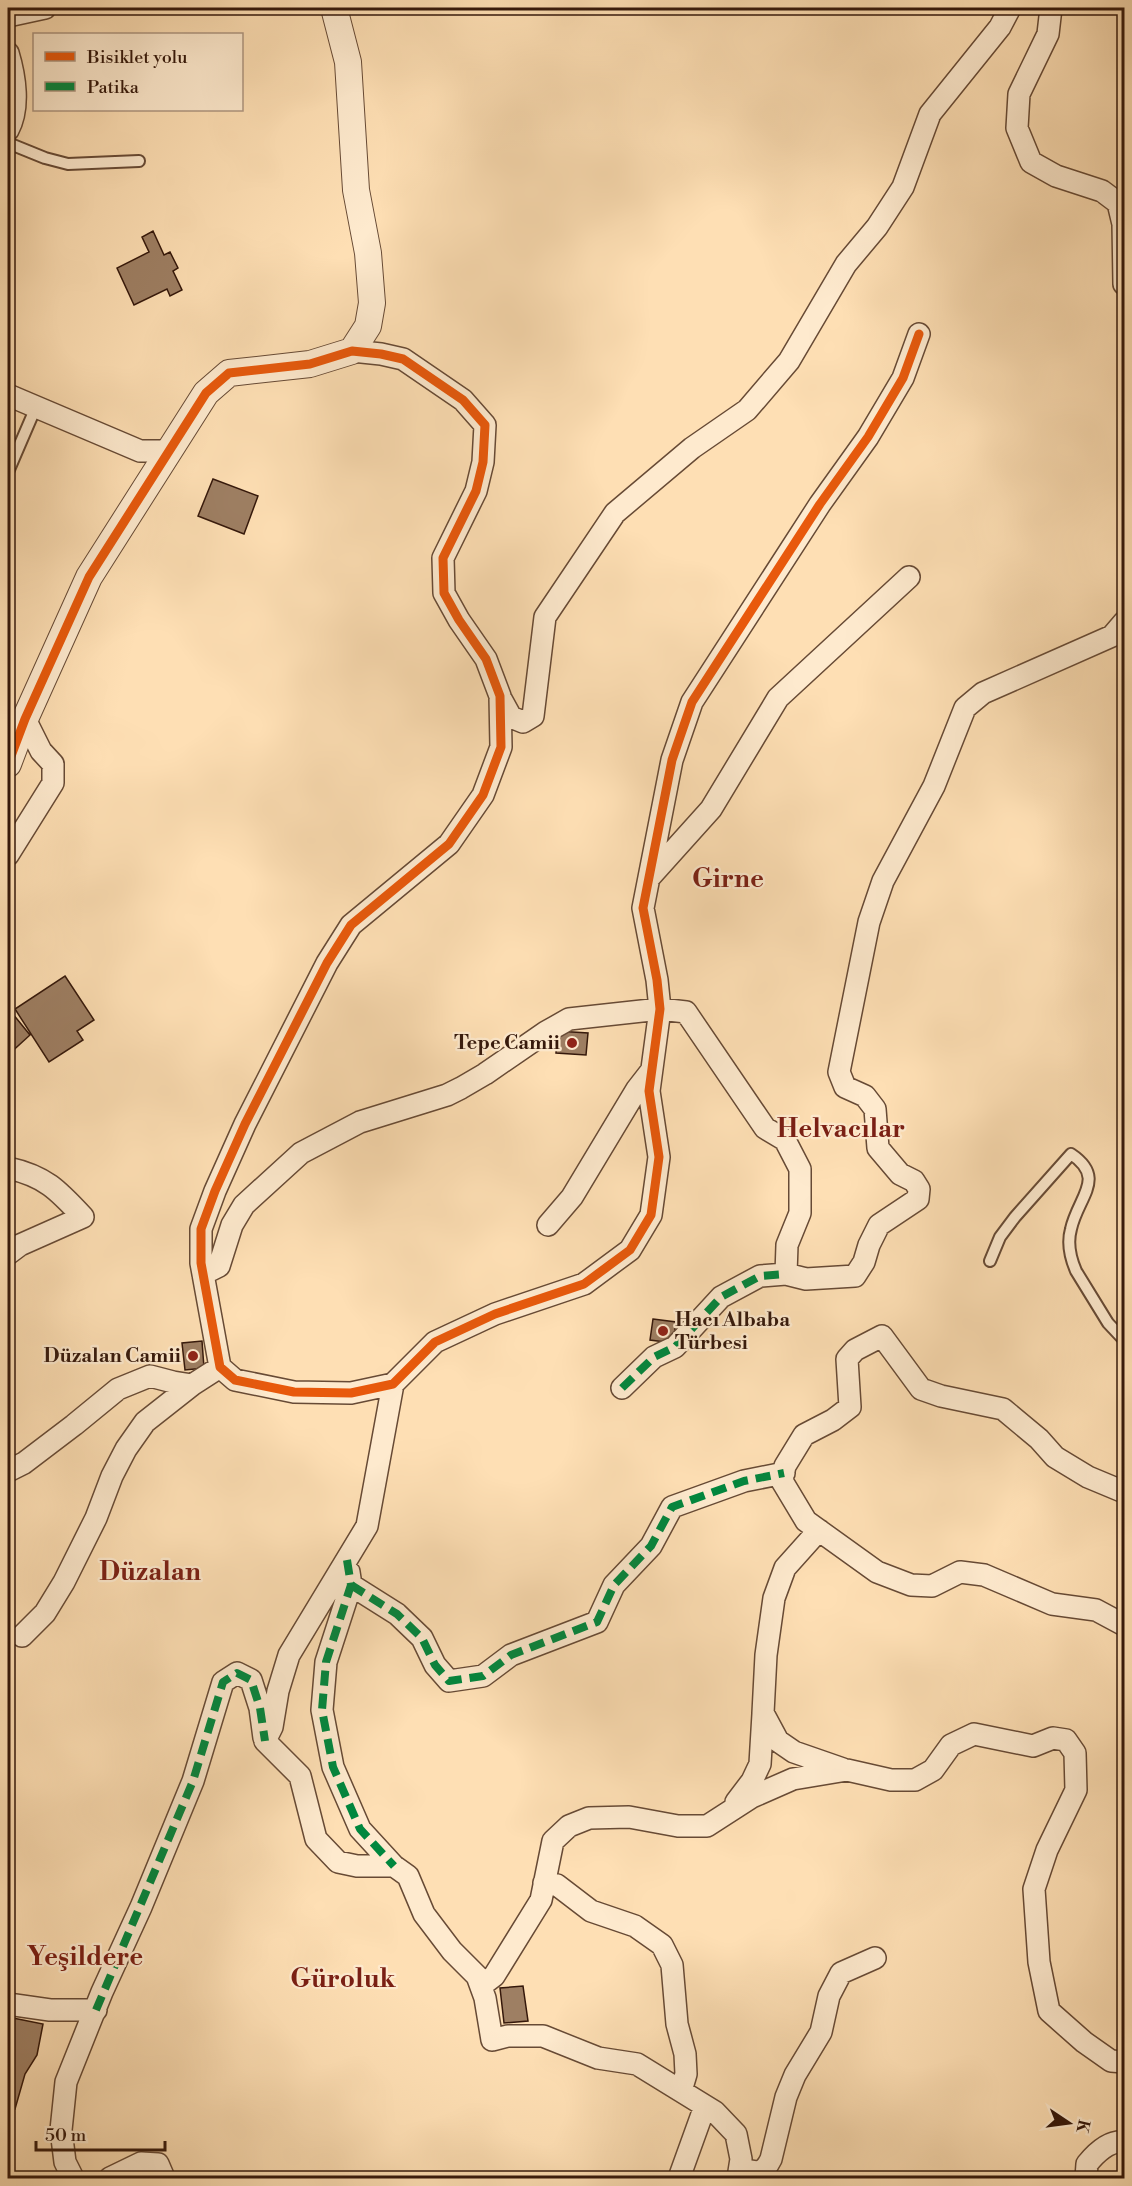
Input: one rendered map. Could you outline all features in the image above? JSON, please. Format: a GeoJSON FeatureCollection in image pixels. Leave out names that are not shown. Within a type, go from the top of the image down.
{"type":"FeatureCollection","features":[{"type":"Feature","properties":{"kind":"street"},"geometry":{"type":"LineString","coordinates":[[8,16],[45,8]]}},
{"type":"Feature","properties":{"kind":"street"},"geometry":{"type":"LineString","coordinates":[[334,8],[348,62],[356,190],[368,253],[372,303],[368,326],[352,351]]}},
{"type":"Feature","properties":{"kind":"street"},"geometry":{"type":"LineString","coordinates":[[8,764],[25,719],[89,577],[206,393],[229,373],[310,364],[352,351],[403,359],[463,400],[485,426],[483,462],[476,491],[443,558],[444,593],[459,620],[486,659],[511,717],[523,722],[533,716],[545,616],[615,513],[692,448],[747,410],[789,361],[846,264],[877,227],[903,187],[930,114],[1000,27],[1010,8]]}},
{"type":"Feature","properties":{"kind":"street"},"geometry":{"type":"LineString","coordinates":[[1051,8],[1047,34],[1019,94],[1017,128],[1030,162],[1056,176],[1102,191],[1118,203],[1124,224],[1125,284]]}},
{"type":"Feature","properties":{"kind":"street"},"geometry":{"type":"LineString","coordinates":[[8,53],[14,70],[14,118],[8,130]]}},
{"type":"Feature","properties":{"kind":"street"},"geometry":{"type":"LineString","coordinates":[[500,696],[501,747],[483,795],[449,844],[351,925],[317,983],[245,1124],[215,1191],[201,1229],[201,1263],[220,1366],[236,1380],[294,1392],[351,1393],[393,1384],[435,1342],[495,1314],[584,1284],[630,1250],[651,1215],[659,1157],[649,1091],[660,1009],[657,980],[643,908],[672,760],[692,702],[820,504],[868,437],[903,378],[919,334]]}},
{"type":"Feature","properties":{"kind":"street"},"geometry":{"type":"LineString","coordinates":[[8,395],[140,451],[169,451]]}},
{"type":"Feature","properties":{"kind":"street"},"geometry":{"type":"LineString","coordinates":[[649,879],[711,809],[778,698],[909,577]]}},
{"type":"Feature","properties":{"kind":"street"},"geometry":{"type":"LineString","coordinates":[[622,1388],[654,1357],[675,1347],[721,1297],[760,1276],[786,1274],[806,1279],[855,1276],[864,1262],[879,1225],[918,1198],[919,1189],[914,1181],[900,1174],[878,1148],[875,1109],[865,1096],[845,1087],[838,1072],[869,922],[883,881],[934,786],[964,708],[982,693],[1112,636],[1125,622]]}},
{"type":"Feature","properties":{"kind":"street"},"geometry":{"type":"LineString","coordinates":[[8,855],[53,783],[53,764],[41,751],[25,719]]}},
{"type":"Feature","properties":{"kind":"street"},"geometry":{"type":"LineString","coordinates":[[203,1274],[219,1266],[232,1225],[244,1205],[301,1153],[360,1122],[447,1095],[485,1074],[569,1019],[660,1009],[686,1012],[765,1128],[785,1140],[800,1169],[800,1213],[787,1245],[786,1274]]}},
{"type":"Feature","properties":{"kind":"street"},"geometry":{"type":"LineString","coordinates":[[548,1225],[572,1197],[631,1099],[651,1071]]}},
{"type":"Feature","properties":{"kind":"street"},"geometry":{"type":"LineString","coordinates":[[8,1168],[47,1182],[82,1217],[21,1245],[8,1254]]}},
{"type":"Feature","properties":{"kind":"street"},"geometry":{"type":"LineString","coordinates":[[1125,1492],[1088,1478],[1055,1457],[1039,1439],[1003,1409],[941,1396],[921,1389],[882,1336],[855,1350],[847,1359],[850,1407],[833,1420],[804,1435],[785,1466],[782,1481],[807,1521],[877,1572],[911,1585],[932,1586],[960,1572],[984,1575],[1052,1604],[1095,1610],[1125,1625]]}},
{"type":"Feature","properties":{"kind":"street"},"geometry":{"type":"LineString","coordinates":[[22,1636],[45,1613],[64,1582],[96,1518],[112,1476],[126,1449],[145,1422],[192,1384],[220,1366]]}},
{"type":"Feature","properties":{"kind":"street"},"geometry":{"type":"LineString","coordinates":[[8,1471],[24,1463],[75,1425],[118,1389],[150,1376],[173,1383],[192,1384]]}},
{"type":"Feature","properties":{"kind":"street"},"geometry":{"type":"LineString","coordinates":[[265,1741],[272,1727],[278,1691],[289,1655],[367,1526],[393,1384]]}},
{"type":"Feature","properties":{"kind":"street"},"geometry":{"type":"LineString","coordinates":[[351,1585],[397,1614],[422,1638],[435,1665],[448,1681],[483,1676],[511,1655],[597,1622],[614,1585],[651,1546],[672,1507],[744,1481],[784,1473]]}},
{"type":"Feature","properties":{"kind":"street"},"geometry":{"type":"LineString","coordinates":[[729,1812],[752,1781],[760,1764],[766,1654],[774,1598],[785,1568],[819,1530]]}},
{"type":"Feature","properties":{"kind":"street"},"geometry":{"type":"LineString","coordinates":[[347,1560],[351,1585],[326,1662],[322,1710],[333,1767],[360,1829],[394,1866],[408,1876],[424,1914],[452,1951],[477,1976],[485,1998],[492,2040],[508,2036],[543,2036],[598,2058],[638,2064],[715,2112],[736,2134],[741,2159],[739,2174],[758,2173],[767,2169],[786,2097],[795,2075],[821,2032],[829,1996],[841,1973],[875,1958]]}},
{"type":"Feature","properties":{"kind":"street"},"geometry":{"type":"LineString","coordinates":[[73,2178],[65,2162],[61,2130],[66,2082],[194,1781],[223,1682],[237,1673],[251,1680],[260,1708],[265,1741],[300,1776],[316,1839],[338,1862],[357,1866],[394,1866]]}},
{"type":"Feature","properties":{"kind":"street"},"geometry":{"type":"LineString","coordinates":[[763,1713],[778,1741],[794,1752],[846,1770],[891,1780],[915,1780],[933,1770],[951,1746],[974,1734],[1033,1746],[1053,1738],[1066,1740],[1075,1753],[1076,1790],[1047,1850],[1034,1889],[1039,1962],[1049,2011],[1084,2042],[1111,2061],[1125,2062]]}},
{"type":"Feature","properties":{"kind":"street"},"geometry":{"type":"LineString","coordinates":[[481,1986],[494,1976],[541,1900],[553,1841],[569,1826],[589,1818],[629,1817],[678,1826],[707,1826],[752,1797],[793,1779],[846,1770]]}},
{"type":"Feature","properties":{"kind":"street"},"geometry":{"type":"LineString","coordinates":[[544,1882],[557,1885],[591,1911],[635,1926],[662,1945],[672,1965],[677,2024],[685,2054],[686,2074],[681,2091]]}},
{"type":"Feature","properties":{"kind":"street"},"geometry":{"type":"LineString","coordinates":[[8,2004],[50,2010],[96,2010]]}},
{"type":"Feature","properties":{"kind":"street"},"geometry":{"type":"LineString","coordinates":[[679,2178],[705,2106]]}},
{"type":"Feature","properties":{"kind":"street"},"geometry":{"type":"LineString","coordinates":[[1086,2178],[1087,2164],[1098,2151],[1118,2141],[1125,2142]]}},
{"type":"Feature","properties":{"kind":"street"},"geometry":{"type":"LineString","coordinates":[[110,2178],[141,2163],[158,2164],[164,2178]]}},
{"type":"Feature","properties":{"kind":"lane"},"geometry":{"type":"LineString","coordinates":[[8,143],[45,158],[68,164],[139,161]]}},
{"type":"Feature","properties":{"kind":"lane"},"geometry":{"type":"LineString","coordinates":[[8,471],[36,407]]}},
{"type":"Feature","properties":{"kind":"lane"},"geometry":{"type":"LineString","coordinates":[[990,1261],[1005,1230],[1071,1154],[1084,1162],[1089,1175],[1088,1186],[1071,1228],[1072,1261],[1108,1323],[1125,1340]]}},
{"type":"Feature","properties":{"kind":"building"},"geometry":{"type":"Polygon","coordinates":[[[153,231],[164,255],[170,252],[178,268],[173,271],[182,290],[170,296],[167,289],[134,305],[117,268],[149,252],[142,237],[153,231]]]}},
{"type":"Feature","properties":{"kind":"building"},"geometry":{"type":"Polygon","coordinates":[[[213,479],[258,496],[244,534],[198,516],[213,479]]]}},
{"type":"Feature","properties":{"kind":"building"},"geometry":{"type":"Polygon","coordinates":[[[65,976],[94,1020],[77,1031],[83,1040],[49,1062],[15,1009],[65,976]]]}},
{"type":"Feature","properties":{"kind":"building"},"geometry":{"type":"Polygon","coordinates":[[[8,1008],[30,1035],[8,1055],[8,1008]]]}},
{"type":"Feature","properties":{"kind":"building","name":"Tepe Camii"},"geometry":{"type":"Polygon","coordinates":[[[557,1031],[588,1033],[586,1055],[556,1053],[557,1031]]]}},
{"type":"Feature","properties":{"kind":"building","name":"Hacı Albaba Türbesi"},"geometry":{"type":"Polygon","coordinates":[[[653,1319],[676,1322],[673,1343],[650,1340],[653,1319]]]}},
{"type":"Feature","properties":{"kind":"building","name":"Düzalan Camii"},"geometry":{"type":"Polygon","coordinates":[[[202,1341],[204,1368],[185,1370],[182,1343],[202,1341]]]}},
{"type":"Feature","properties":{"kind":"building"},"geometry":{"type":"Polygon","coordinates":[[[523,1986],[528,2021],[504,2023],[500,1988],[523,1986]]]}},
{"type":"Feature","properties":{"kind":"building"},"geometry":{"type":"Polygon","coordinates":[[[8,2017],[43,2024],[37,2055],[25,2074],[15,2109],[8,2106],[8,2017]]]}},
{"type":"Feature","properties":{"kind":"marked path"},"geometry":{"type":"LineString","coordinates":[[622,1388],[654,1357],[675,1347],[721,1297],[760,1276],[786,1274]]}},
{"type":"Feature","properties":{"kind":"marked path"},"geometry":{"type":"LineString","coordinates":[[351,1585],[397,1614],[422,1638],[435,1665],[449,1681],[483,1676],[511,1655],[597,1622],[614,1585],[651,1546],[672,1507],[744,1481],[784,1473]]}},
{"type":"Feature","properties":{"kind":"marked path"},"geometry":{"type":"LineString","coordinates":[[347,1560],[351,1585],[326,1662],[322,1710],[333,1767],[360,1829],[394,1866]]}},
{"type":"Feature","properties":{"kind":"marked path"},"geometry":{"type":"LineString","coordinates":[[96,2010],[193,1781],[223,1682],[237,1673],[251,1680],[260,1708],[265,1741]]}},
{"type":"Feature","properties":{"kind":"cycle path"},"geometry":{"type":"LineString","coordinates":[[8,764],[25,719],[89,577],[206,393],[229,373],[310,364],[352,351],[381,354],[403,359],[463,400],[485,425],[483,462],[476,491],[443,558],[444,593],[459,620],[486,659],[500,696],[501,747],[483,795],[449,844],[351,925],[327,963],[245,1124],[201,1229],[201,1263],[220,1367],[235,1380],[294,1392],[351,1393],[393,1384],[435,1342],[495,1314],[584,1284],[630,1250],[651,1215],[659,1157],[649,1091],[660,1009],[657,980],[643,908],[672,760],[692,702],[820,504],[868,437],[903,378],[919,334]]}},
{"type":"Feature","properties":{"kind":"place","name":"Tepe Camii"},"geometry":{"type":"Point","coordinates":[572,1043]}},
{"type":"Feature","properties":{"kind":"place","name":"Hacı Albaba Türbesi"},"geometry":{"type":"Point","coordinates":[663,1331]}},
{"type":"Feature","properties":{"kind":"place","name":"Düzalan Camii"},"geometry":{"type":"Point","coordinates":[193,1356]}},
{"type":"Feature","properties":{"kind":"district","name":"Girne"},"geometry":{"type":"Point","coordinates":[728,879]}},
{"type":"Feature","properties":{"kind":"district","name":"Helvacılar"},"geometry":{"type":"Point","coordinates":[841,1129]}},
{"type":"Feature","properties":{"kind":"district","name":"Düzalan"},"geometry":{"type":"Point","coordinates":[150,1572]}},
{"type":"Feature","properties":{"kind":"district","name":"Yeşildere"},"geometry":{"type":"Point","coordinates":[85,1957]}},
{"type":"Feature","properties":{"kind":"district","name":"Güroluk"},"geometry":{"type":"Point","coordinates":[343,1979]}}]}
